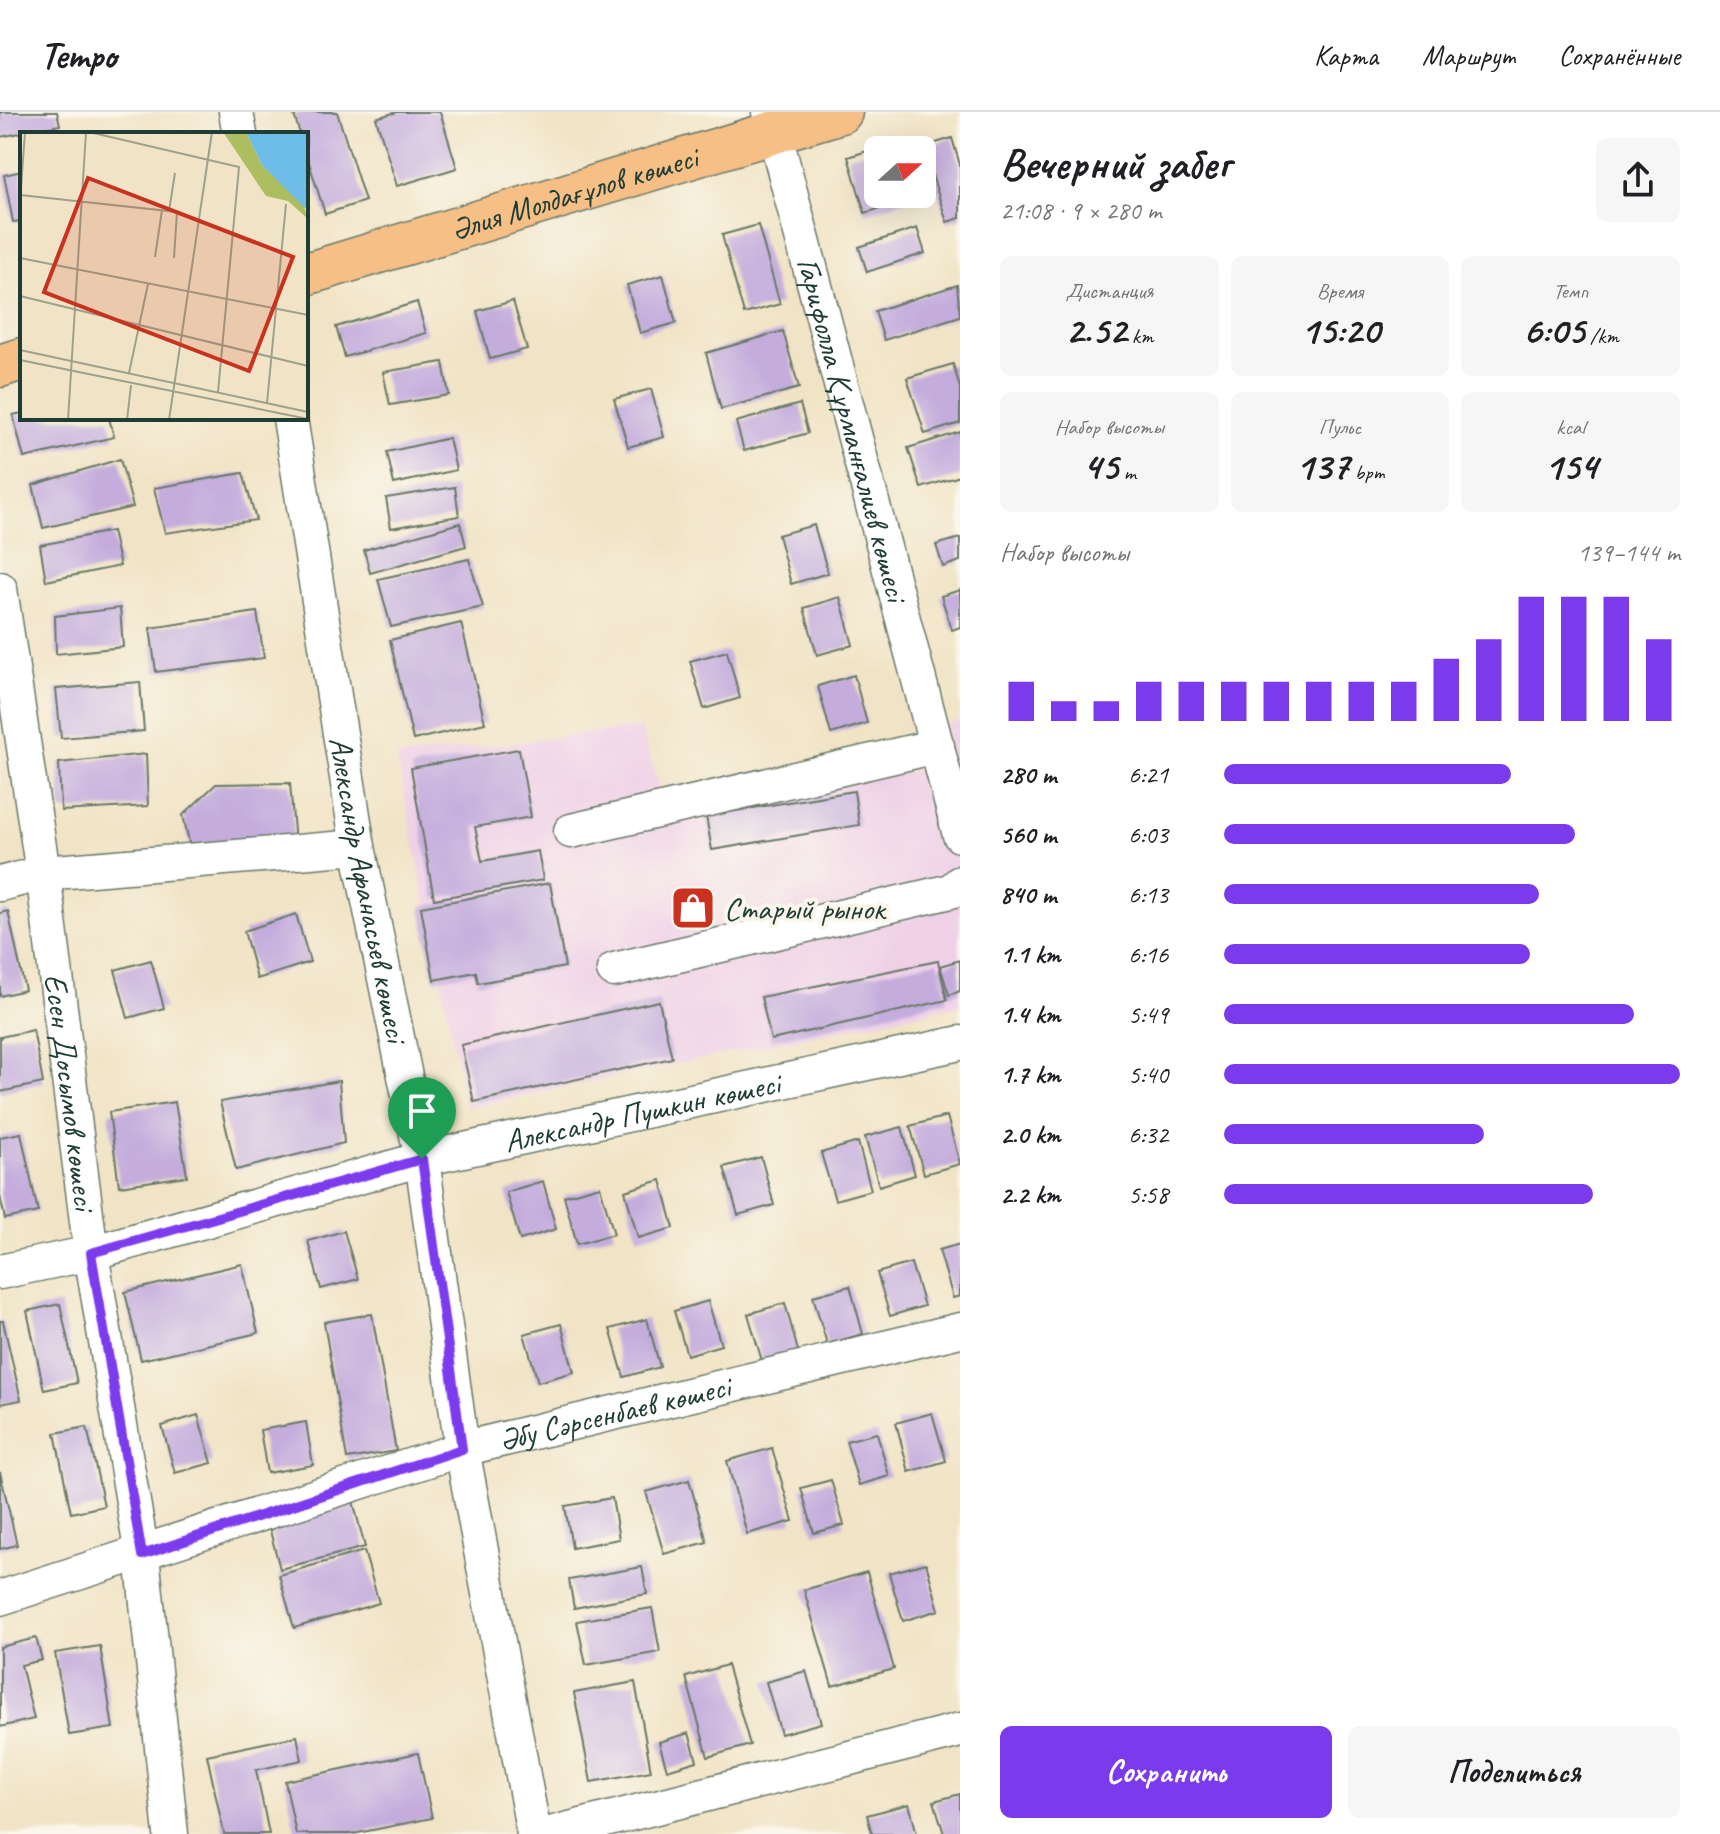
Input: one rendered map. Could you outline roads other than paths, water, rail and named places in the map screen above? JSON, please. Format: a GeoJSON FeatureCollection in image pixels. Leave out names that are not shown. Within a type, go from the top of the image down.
{"type":"FeatureCollection","features":[{"type":"Feature","properties":{"kind":"main road","name":"Әлия Молдағұлов көшесі"},"geometry":{"type":"LineString","coordinates":[[308,273],[772,122],[841,112]]}},
{"type":"Feature","properties":{"kind":"main road"},"geometry":{"type":"LineString","coordinates":[[0,366],[20,360]]}},
{"type":"Feature","properties":{"kind":"street"},"geometry":{"type":"LineString","coordinates":[[236,112],[240,132]]}},
{"type":"Feature","properties":{"kind":"street","name":"Гарифолла Құрманғалиев көшесі"},"geometry":{"type":"LineString","coordinates":[[772,122],[937,746],[956,801],[960,835]]}},
{"type":"Feature","properties":{"kind":"street","name":"Александр Афанасьев көшесі"},"geometry":{"type":"LineString","coordinates":[[290,420],[358,847],[422,1159],[462,1449],[534,1834]]}},
{"type":"Feature","properties":{"kind":"street","name":"Есен Досымов көшесі"},"geometry":{"type":"LineString","coordinates":[[0,589],[43,873],[91,1253],[142,1555],[171,1834]]}},
{"type":"Feature","properties":{"kind":"street"},"geometry":{"type":"LineString","coordinates":[[571,831],[937,746]]}},
{"type":"Feature","properties":{"kind":"street"},"geometry":{"type":"LineString","coordinates":[[0,884],[43,873],[358,847]]}},
{"type":"Feature","properties":{"kind":"street"},"geometry":{"type":"LineString","coordinates":[[614,970],[951,891],[960,883]]}},
{"type":"Feature","properties":{"kind":"street","name":"Александр Пушкин көшесі"},"geometry":{"type":"LineString","coordinates":[[0,1272],[91,1253],[422,1159],[960,1043]]}},
{"type":"Feature","properties":{"kind":"street","name":"Әбу Сәрсенбаев көшесі"},"geometry":{"type":"LineString","coordinates":[[0,1598],[142,1555],[462,1449],[960,1330]]}},
{"type":"Feature","properties":{"kind":"street"},"geometry":{"type":"LineString","coordinates":[[550,1834],[960,1730]]}},
{"type":"Feature","properties":{"kind":"place","name":"Старый рынок"},"geometry":{"type":"Point","coordinates":[693,908]}}]}
